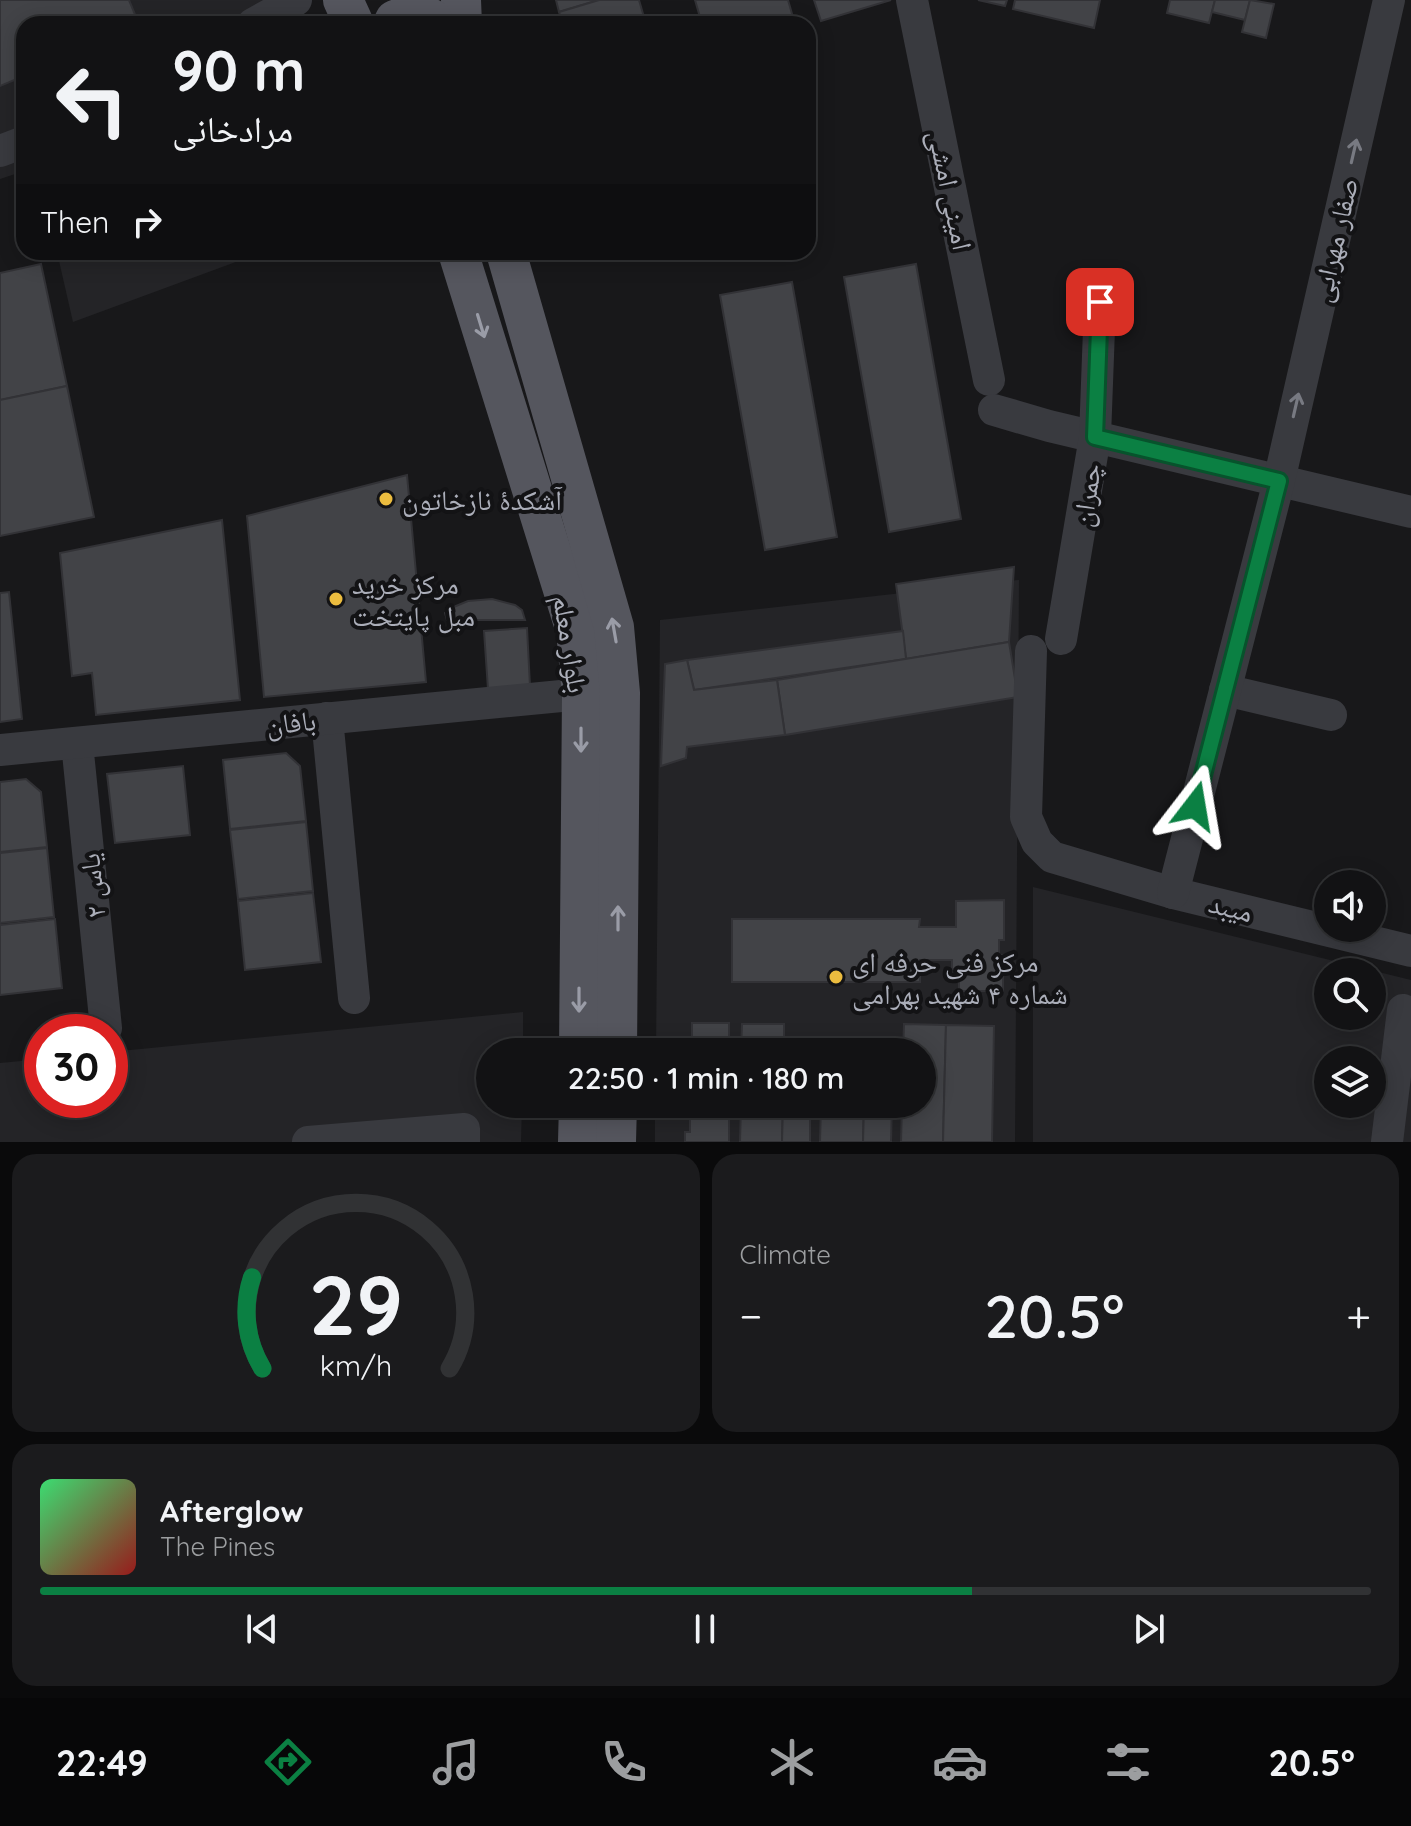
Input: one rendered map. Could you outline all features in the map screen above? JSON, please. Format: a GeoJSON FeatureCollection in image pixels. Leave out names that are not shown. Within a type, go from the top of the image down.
{"type":"FeatureCollection","features":[{"type":"Feature","properties":{"kind":"main road"},"geometry":{"type":"LineString","coordinates":[[406,16],[416,12],[425,16]]}},
{"type":"Feature","properties":{"kind":"main road","name":"بلوار معلم"},"geometry":{"type":"LineString","coordinates":[[460,260],[576,631],[582,694],[579,1038]]}},
{"type":"Feature","properties":{"kind":"main road","name":"بلوار معلم"},"geometry":{"type":"LineString","coordinates":[[508,260],[614,627],[620,693],[617,1038]]}},
{"type":"Feature","properties":{"kind":"main road"},"geometry":{"type":"LineString","coordinates":[[578,1142],[579,1118]]}},
{"type":"Feature","properties":{"kind":"main road"},"geometry":{"type":"LineString","coordinates":[[616,1142],[617,1118]]}},
{"type":"Feature","properties":{"kind":"street"},"geometry":{"type":"LineString","coordinates":[[267,16],[296,0]]}},
{"type":"Feature","properties":{"kind":"street","name":"امینی امشی"},"geometry":{"type":"LineString","coordinates":[[912,0],[992,395],[1095,437]]}},
{"type":"Feature","properties":{"kind":"street","name":"صفار مهرابی"},"geometry":{"type":"LineString","coordinates":[[1173,893],[1279,481],[1389,0]]}},
{"type":"Feature","properties":{"kind":"street","name":"چمران"},"geometry":{"type":"LineString","coordinates":[[1061,639],[1095,437],[1100,302]]}},
{"type":"Feature","properties":{"kind":"street"},"geometry":{"type":"LineString","coordinates":[[1095,437],[1411,512]]}},
{"type":"Feature","properties":{"kind":"street","name":"میبد"},"geometry":{"type":"LineString","coordinates":[[1031,651],[1026,817],[1037,842],[1052,857],[1173,893],[1410,945]]}},
{"type":"Feature","properties":{"kind":"street"},"geometry":{"type":"LineString","coordinates":[[1225,690],[1331,715]]}},
{"type":"Feature","properties":{"kind":"street","name":"بافان"},"geometry":{"type":"LineString","coordinates":[[0,750],[582,694]]}},
{"type":"Feature","properties":{"kind":"street"},"geometry":{"type":"LineString","coordinates":[[327,718],[354,998]]}},
{"type":"Feature","properties":{"kind":"street","name":"یاس ۲"},"geometry":{"type":"LineString","coordinates":[[77,743],[105,1014]]}},
{"type":"Feature","properties":{"kind":"street"},"geometry":{"type":"LineString","coordinates":[[1387,1142],[1403,1010]]}},
{"type":"Feature","properties":{"kind":"street"},"geometry":{"type":"LineString","coordinates":[[308,1142],[464,1129],[464,1142]]}},
{"type":"Feature","properties":{"kind":"shaded area"},"geometry":{"type":"Polygon","coordinates":[[[0,0],[276,0],[271,16],[16,16],[16,174],[0,179],[0,0]]]}},
{"type":"Feature","properties":{"kind":"shaded area"},"geometry":{"type":"Polygon","coordinates":[[[59,260],[241,260],[73,322],[59,260]]]}},
{"type":"Feature","properties":{"kind":"shaded area"},"geometry":{"type":"Polygon","coordinates":[[[1019,580],[1015,1142],[655,1142],[655,1118],[936,1118],[936,1038],[656,1038],[660,620],[1019,580]]]}},
{"type":"Feature","properties":{"kind":"shaded area"},"geometry":{"type":"Polygon","coordinates":[[[1033,887],[1322,958],[1314,958],[1314,1030],[1386,1030],[1386,974],[1411,980],[1411,1142],[1033,1142],[1033,887]]]}},
{"type":"Feature","properties":{"kind":"shaded area"},"geometry":{"type":"Polygon","coordinates":[[[523,1012],[523,1038],[476,1038],[476,1118],[522,1118],[521,1142],[0,1142],[0,1063],[24,1061],[24,1118],[128,1118],[128,1050],[523,1012]]]}},
{"type":"Feature","properties":{"kind":"building"},"geometry":{"type":"Polygon","coordinates":[[[0,0],[129,0],[136,16],[16,16],[16,79],[0,86],[0,0]]]}},
{"type":"Feature","properties":{"kind":"building"},"geometry":{"type":"Polygon","coordinates":[[[556,0],[599,0],[559,12],[556,0]]]}},
{"type":"Feature","properties":{"kind":"building"},"geometry":{"type":"Polygon","coordinates":[[[599,0],[639,0],[644,16],[560,16],[559,12],[599,0]]]}},
{"type":"Feature","properties":{"kind":"building"},"geometry":{"type":"Polygon","coordinates":[[[695,0],[788,0],[793,16],[700,16],[695,0]]]}},
{"type":"Feature","properties":{"kind":"building"},"geometry":{"type":"Polygon","coordinates":[[[814,0],[891,0],[821,21],[814,0]]]}},
{"type":"Feature","properties":{"kind":"building"},"geometry":{"type":"Polygon","coordinates":[[[978,0],[1007,0],[1005,6],[978,0]]]}},
{"type":"Feature","properties":{"kind":"building"},"geometry":{"type":"Polygon","coordinates":[[[1015,0],[1100,0],[1094,28],[1013,9],[1015,0]]]}},
{"type":"Feature","properties":{"kind":"building"},"geometry":{"type":"Polygon","coordinates":[[[1170,0],[1215,0],[1209,23],[1167,13],[1170,0]]]}},
{"type":"Feature","properties":{"kind":"building"},"geometry":{"type":"Polygon","coordinates":[[[1215,0],[1250,0],[1245,20],[1212,12],[1215,0]]]}},
{"type":"Feature","properties":{"kind":"building"},"geometry":{"type":"Polygon","coordinates":[[[1250,0],[1274,4],[1266,38],[1242,32],[1250,0]]]}},
{"type":"Feature","properties":{"kind":"building"},"geometry":{"type":"Polygon","coordinates":[[[41,264],[67,386],[0,400],[0,273],[41,264]]]}},
{"type":"Feature","properties":{"kind":"building"},"geometry":{"type":"Polygon","coordinates":[[[916,264],[961,519],[889,532],[844,277],[916,264]]]}},
{"type":"Feature","properties":{"kind":"building"},"geometry":{"type":"Polygon","coordinates":[[[792,282],[837,537],[765,550],[720,295],[792,282]]]}},
{"type":"Feature","properties":{"kind":"building"},"geometry":{"type":"Polygon","coordinates":[[[67,386],[94,517],[0,536],[0,400],[67,386]]]}},
{"type":"Feature","properties":{"kind":"building","name":"مرکز خرید مبل پایتخت"},"geometry":{"type":"Polygon","coordinates":[[[407,475],[426,682],[264,697],[247,516],[407,475]]]}},
{"type":"Feature","properties":{"kind":"building"},"geometry":{"type":"Polygon","coordinates":[[[222,520],[240,700],[96,715],[92,673],[72,676],[60,553],[222,520]]]}},
{"type":"Feature","properties":{"kind":"building"},"geometry":{"type":"Polygon","coordinates":[[[1014,567],[1009,642],[906,659],[896,584],[1014,567]]]}},
{"type":"Feature","properties":{"kind":"building"},"geometry":{"type":"Polygon","coordinates":[[[9,592],[22,719],[0,722],[0,593],[9,592]]]}},
{"type":"Feature","properties":{"kind":"building"},"geometry":{"type":"Polygon","coordinates":[[[492,599],[515,605],[522,610],[525,620],[447,620],[445,613],[456,606],[468,601],[492,599]]]}},
{"type":"Feature","properties":{"kind":"building"},"geometry":{"type":"Polygon","coordinates":[[[527,628],[530,686],[488,689],[484,631],[527,628]]]}},
{"type":"Feature","properties":{"kind":"building"},"geometry":{"type":"Polygon","coordinates":[[[903,631],[906,659],[694,690],[687,660],[903,631]]]}},
{"type":"Feature","properties":{"kind":"building"},"geometry":{"type":"Polygon","coordinates":[[[1009,642],[1018,697],[785,735],[777,680],[1009,642]]]}},
{"type":"Feature","properties":{"kind":"building"},"geometry":{"type":"Polygon","coordinates":[[[687,660],[694,690],[777,680],[785,735],[687,747],[686,758],[661,766],[665,664],[687,660]]]}},
{"type":"Feature","properties":{"kind":"building"},"geometry":{"type":"Polygon","coordinates":[[[286,753],[300,766],[306,821],[230,829],[223,760],[286,753]]]}},
{"type":"Feature","properties":{"kind":"building"},"geometry":{"type":"Polygon","coordinates":[[[183,766],[190,835],[115,843],[107,774],[183,766]]]}},
{"type":"Feature","properties":{"kind":"building"},"geometry":{"type":"Polygon","coordinates":[[[26,779],[41,792],[47,847],[0,852],[0,782],[26,779]]]}},
{"type":"Feature","properties":{"kind":"building"},"geometry":{"type":"Polygon","coordinates":[[[306,822],[313,891],[238,899],[230,830],[306,822]]]}},
{"type":"Feature","properties":{"kind":"building"},"geometry":{"type":"Polygon","coordinates":[[[47,848],[54,917],[0,923],[0,853],[47,848]]]}},
{"type":"Feature","properties":{"kind":"building"},"geometry":{"type":"Polygon","coordinates":[[[313,893],[321,962],[245,970],[238,901],[313,893]]]}},
{"type":"Feature","properties":{"kind":"building"},"geometry":{"type":"Polygon","coordinates":[[[1004,900],[1004,940],[999,940],[999,955],[1003,955],[1003,991],[959,991],[959,969],[952,969],[952,960],[920,960],[920,982],[732,982],[732,919],[920,919],[919,927],[956,927],[956,901],[1004,900]]]}},
{"type":"Feature","properties":{"kind":"building"},"geometry":{"type":"Polygon","coordinates":[[[55,919],[62,988],[0,995],[0,925],[55,919]]]}},
{"type":"Feature","properties":{"kind":"building"},"geometry":{"type":"Polygon","coordinates":[[[692,1023],[729,1023],[729,1038],[692,1038],[692,1023]]]}},
{"type":"Feature","properties":{"kind":"building"},"geometry":{"type":"Polygon","coordinates":[[[742,1024],[784,1024],[784,1038],[742,1038],[742,1024]]]}},
{"type":"Feature","properties":{"kind":"building"},"geometry":{"type":"Polygon","coordinates":[[[904,1024],[946,1025],[943,1142],[901,1142],[902,1118],[936,1118],[936,1038],[904,1038],[904,1024]]]}},
{"type":"Feature","properties":{"kind":"building"},"geometry":{"type":"Polygon","coordinates":[[[946,1025],[994,1026],[992,1142],[943,1142],[946,1025]]]}},
{"type":"Feature","properties":{"kind":"building"},"geometry":{"type":"Polygon","coordinates":[[[690,1118],[729,1118],[729,1142],[685,1142],[685,1132],[690,1132],[690,1118]]]}},
{"type":"Feature","properties":{"kind":"building"},"geometry":{"type":"Polygon","coordinates":[[[741,1118],[783,1118],[782,1142],[740,1142],[741,1118]]]}},
{"type":"Feature","properties":{"kind":"building"},"geometry":{"type":"Polygon","coordinates":[[[783,1118],[810,1118],[810,1142],[782,1142],[783,1118]]]}},
{"type":"Feature","properties":{"kind":"building"},"geometry":{"type":"Polygon","coordinates":[[[821,1118],[864,1118],[863,1142],[820,1142],[821,1118]]]}},
{"type":"Feature","properties":{"kind":"building"},"geometry":{"type":"Polygon","coordinates":[[[864,1118],[892,1118],[891,1142],[863,1142],[864,1118]]]}},
{"type":"Feature","properties":{"kind":"place","name":"آشکدهٔ نازخاتون"},"geometry":{"type":"Point","coordinates":[386,499]}},
{"type":"Feature","properties":{"kind":"place","name":"مرکز خرید مبل پایتخت"},"geometry":{"type":"Point","coordinates":[336,599]}},
{"type":"Feature","properties":{"kind":"place","name":"مرکز فنی حرفه ای شماره ۴ شهید بهرامی"},"geometry":{"type":"Point","coordinates":[836,977]}},
{"type":"Feature","properties":{"kind":"route"},"geometry":{"type":"LineString","coordinates":[[1100,302],[1095,437],[1279,481],[1195,806]]}}]}
